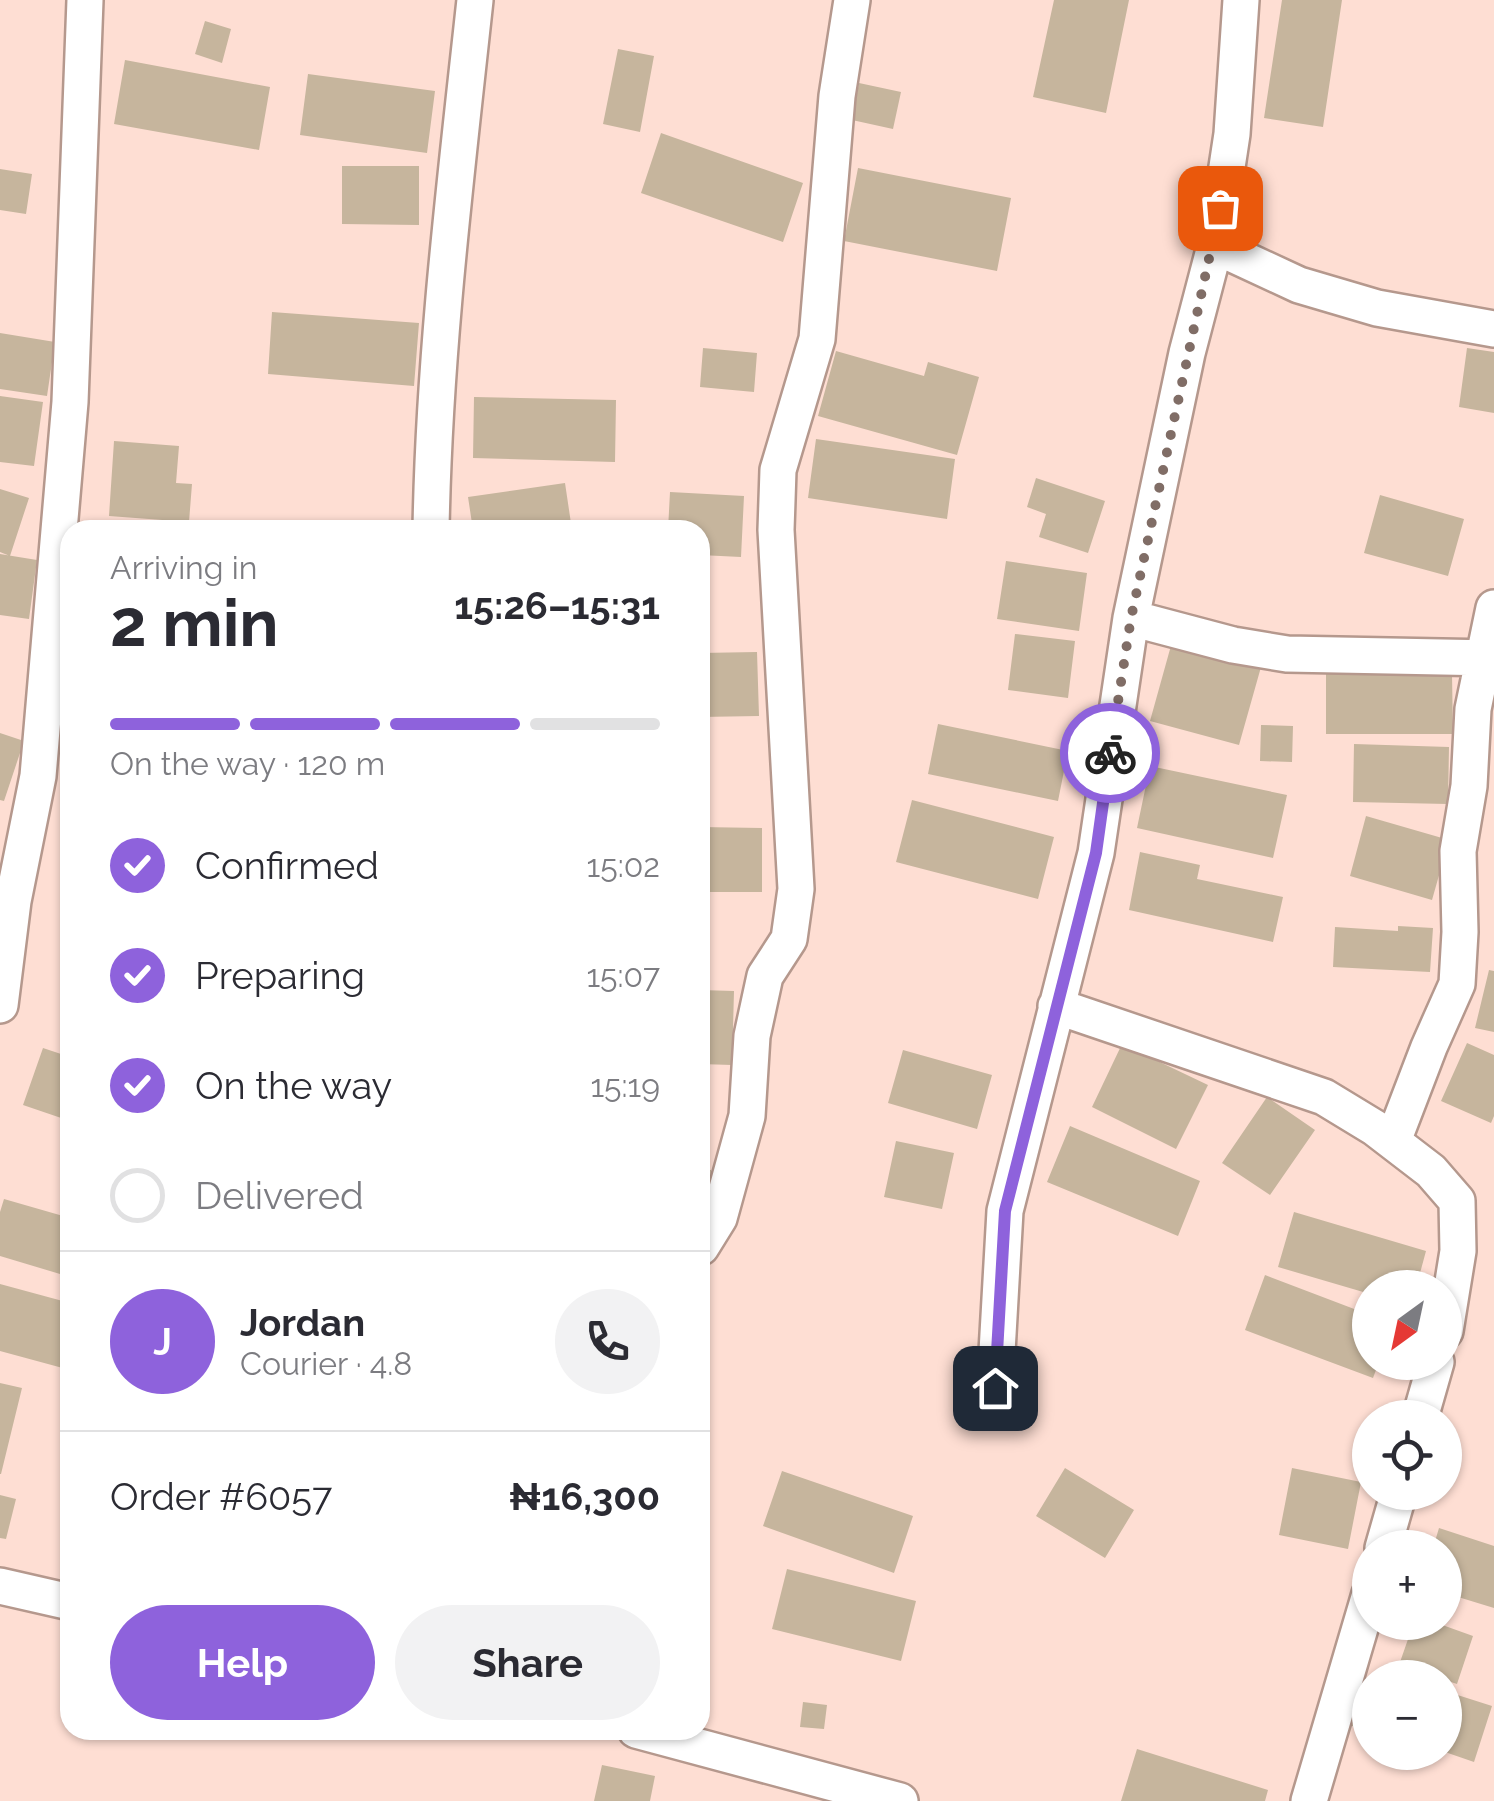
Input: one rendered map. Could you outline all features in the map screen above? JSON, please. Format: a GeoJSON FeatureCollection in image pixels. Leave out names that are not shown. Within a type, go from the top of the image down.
{"type":"FeatureCollection","features":[{"type":"Feature","properties":{"kind":"street"},"geometry":{"type":"LineString","coordinates":[[0,1005],[13,901],[38,776],[68,422],[85,0]]}},
{"type":"Feature","properties":{"kind":"street"},"geometry":{"type":"LineString","coordinates":[[431,520],[432,459],[448,262],[475,0]]}},
{"type":"Feature","properties":{"kind":"street"},"geometry":{"type":"LineString","coordinates":[[710,1231],[718,1218],[746,1116],[752,1036],[765,976],[789,939],[796,889],[776,530],[778,470],[817,339],[837,96],[852,0]]}},
{"type":"Feature","properties":{"kind":"street"},"geometry":{"type":"LineString","coordinates":[[995,1388],[1005,1211],[1096,853],[1131,618],[1186,353],[1215,246],[1232,134],[1241,0]]}},
{"type":"Feature","properties":{"kind":"street"},"geometry":{"type":"LineString","coordinates":[[1215,246],[1314,290],[1377,308],[1494,329]]}},
{"type":"Feature","properties":{"kind":"street"},"geometry":{"type":"LineString","coordinates":[[1393,1141],[1428,1047],[1458,984],[1458,850],[1469,786],[1474,709],[1490,658],[1494,608]]}},
{"type":"Feature","properties":{"kind":"street"},"geometry":{"type":"LineString","coordinates":[[1131,618],[1233,646],[1287,654],[1490,658]]}},
{"type":"Feature","properties":{"kind":"street"},"geometry":{"type":"LineString","coordinates":[[1056,1006],[1324,1097],[1393,1141],[1432,1171],[1457,1201],[1455,1270]]}},
{"type":"Feature","properties":{"kind":"street"},"geometry":{"type":"LineString","coordinates":[[0,1586],[60,1600]]}},
{"type":"Feature","properties":{"kind":"street"},"geometry":{"type":"LineString","coordinates":[[1308,1801],[1356,1640]]}},
{"type":"Feature","properties":{"kind":"street"},"geometry":{"type":"LineString","coordinates":[[673,1740],[900,1801]]}},
{"type":"Feature","properties":{"kind":"building"},"geometry":{"type":"Polygon","coordinates":[[[1054,0],[1129,0],[1106,113],[1033,97],[1054,0]]]}},
{"type":"Feature","properties":{"kind":"building"},"geometry":{"type":"Polygon","coordinates":[[[1282,0],[1342,0],[1323,127],[1264,118],[1282,0]]]}},
{"type":"Feature","properties":{"kind":"building"},"geometry":{"type":"Polygon","coordinates":[[[205,21],[231,29],[222,63],[195,54],[205,21]]]}},
{"type":"Feature","properties":{"kind":"building"},"geometry":{"type":"Polygon","coordinates":[[[618,49],[654,56],[640,132],[603,124],[618,49]]]}},
{"type":"Feature","properties":{"kind":"building"},"geometry":{"type":"Polygon","coordinates":[[[125,60],[270,87],[259,150],[114,124],[125,60]]]}},
{"type":"Feature","properties":{"kind":"building"},"geometry":{"type":"Polygon","coordinates":[[[308,74],[435,91],[427,153],[300,135],[308,74]]]}},
{"type":"Feature","properties":{"kind":"building"},"geometry":{"type":"Polygon","coordinates":[[[859,83],[901,92],[893,129],[852,120],[859,83]]]}},
{"type":"Feature","properties":{"kind":"building"},"geometry":{"type":"Polygon","coordinates":[[[661,133],[803,183],[783,242],[641,193],[661,133]]]}},
{"type":"Feature","properties":{"kind":"building"},"geometry":{"type":"Polygon","coordinates":[[[342,166],[419,166],[419,225],[342,224],[342,166]]]}},
{"type":"Feature","properties":{"kind":"building"},"geometry":{"type":"Polygon","coordinates":[[[858,168],[1011,198],[997,271],[844,241],[858,168]]]}},
{"type":"Feature","properties":{"kind":"building"},"geometry":{"type":"Polygon","coordinates":[[[0,169],[32,174],[26,214],[0,210],[0,169]]]}},
{"type":"Feature","properties":{"kind":"building"},"geometry":{"type":"Polygon","coordinates":[[[272,312],[419,323],[414,386],[268,374],[272,312]]]}},
{"type":"Feature","properties":{"kind":"building"},"geometry":{"type":"Polygon","coordinates":[[[0,333],[55,342],[47,396],[0,389],[0,333]]]}},
{"type":"Feature","properties":{"kind":"building"},"geometry":{"type":"Polygon","coordinates":[[[703,348],[757,353],[754,392],[700,387],[703,348]]]}},
{"type":"Feature","properties":{"kind":"building"},"geometry":{"type":"Polygon","coordinates":[[[1467,348],[1494,352],[1494,413],[1459,407],[1467,348]]]}},
{"type":"Feature","properties":{"kind":"building"},"geometry":{"type":"Polygon","coordinates":[[[836,351],[924,376],[928,362],[979,377],[957,455],[818,416],[836,351]]]}},
{"type":"Feature","properties":{"kind":"building"},"geometry":{"type":"Polygon","coordinates":[[[0,396],[43,402],[34,466],[0,462],[0,396]]]}},
{"type":"Feature","properties":{"kind":"building"},"geometry":{"type":"Polygon","coordinates":[[[474,397],[616,400],[615,462],[473,458],[474,397]]]}},
{"type":"Feature","properties":{"kind":"building"},"geometry":{"type":"Polygon","coordinates":[[[816,439],[955,459],[947,519],[808,498],[816,439]]]}},
{"type":"Feature","properties":{"kind":"building"},"geometry":{"type":"Polygon","coordinates":[[[114,441],[179,446],[176,483],[192,484],[189,520],[109,516],[114,441]]]}},
{"type":"Feature","properties":{"kind":"building"},"geometry":{"type":"Polygon","coordinates":[[[1036,478],[1105,501],[1088,553],[1039,537],[1046,514],[1027,507],[1036,478]]]}},
{"type":"Feature","properties":{"kind":"building"},"geometry":{"type":"Polygon","coordinates":[[[565,483],[571,520],[471,520],[468,497],[565,483]]]}},
{"type":"Feature","properties":{"kind":"building"},"geometry":{"type":"Polygon","coordinates":[[[0,489],[29,498],[10,556],[0,552],[0,489]]]}},
{"type":"Feature","properties":{"kind":"building"},"geometry":{"type":"Polygon","coordinates":[[[670,492],[744,496],[741,557],[710,555],[710,520],[669,520],[670,492]]]}},
{"type":"Feature","properties":{"kind":"building"},"geometry":{"type":"Polygon","coordinates":[[[1380,495],[1464,519],[1448,576],[1364,553],[1380,495]]]}},
{"type":"Feature","properties":{"kind":"building"},"geometry":{"type":"Polygon","coordinates":[[[0,554],[37,560],[29,619],[0,615],[0,554]]]}},
{"type":"Feature","properties":{"kind":"building"},"geometry":{"type":"Polygon","coordinates":[[[1006,561],[1087,573],[1079,631],[997,619],[1006,561]]]}},
{"type":"Feature","properties":{"kind":"building"},"geometry":{"type":"Polygon","coordinates":[[[1015,634],[1075,641],[1068,698],[1008,690],[1015,634]]]}},
{"type":"Feature","properties":{"kind":"building"},"geometry":{"type":"Polygon","coordinates":[[[1172,642],[1261,667],[1239,745],[1150,721],[1172,642]]]}},
{"type":"Feature","properties":{"kind":"building"},"geometry":{"type":"Polygon","coordinates":[[[757,652],[759,716],[710,717],[710,653],[757,652]]]}},
{"type":"Feature","properties":{"kind":"building"},"geometry":{"type":"Polygon","coordinates":[[[1326,674],[1452,674],[1453,734],[1326,734],[1326,674]]]}},
{"type":"Feature","properties":{"kind":"building"},"geometry":{"type":"Polygon","coordinates":[[[938,724],[1068,751],[1058,801],[928,774],[938,724]]]}},
{"type":"Feature","properties":{"kind":"building"},"geometry":{"type":"Polygon","coordinates":[[[1261,725],[1293,726],[1292,762],[1260,761],[1261,725]]]}},
{"type":"Feature","properties":{"kind":"building"},"geometry":{"type":"Polygon","coordinates":[[[0,733],[24,741],[4,801],[0,800],[0,733]]]}},
{"type":"Feature","properties":{"kind":"building"},"geometry":{"type":"Polygon","coordinates":[[[1354,744],[1449,747],[1448,804],[1353,802],[1354,744]]]}},
{"type":"Feature","properties":{"kind":"building"},"geometry":{"type":"Polygon","coordinates":[[[1150,766],[1287,795],[1273,858],[1137,828],[1150,766]]]}},
{"type":"Feature","properties":{"kind":"building"},"geometry":{"type":"Polygon","coordinates":[[[912,800],[1054,837],[1038,899],[896,862],[912,800]]]}},
{"type":"Feature","properties":{"kind":"building"},"geometry":{"type":"Polygon","coordinates":[[[1366,816],[1449,840],[1432,900],[1350,876],[1366,816]]]}},
{"type":"Feature","properties":{"kind":"building"},"geometry":{"type":"Polygon","coordinates":[[[710,827],[762,828],[762,892],[710,892],[710,827]]]}},
{"type":"Feature","properties":{"kind":"building"},"geometry":{"type":"Polygon","coordinates":[[[1140,852],[1200,865],[1197,879],[1283,897],[1273,942],[1129,910],[1140,852]]]}},
{"type":"Feature","properties":{"kind":"building"},"geometry":{"type":"Polygon","coordinates":[[[1398,926],[1433,928],[1430,972],[1333,967],[1335,927],[1398,931],[1398,926]]]}},
{"type":"Feature","properties":{"kind":"building"},"geometry":{"type":"Polygon","coordinates":[[[1489,970],[1494,971],[1494,1032],[1475,1028],[1489,970]]]}},
{"type":"Feature","properties":{"kind":"building"},"geometry":{"type":"Polygon","coordinates":[[[710,990],[734,991],[732,1065],[710,1064],[710,990]]]}},
{"type":"Feature","properties":{"kind":"building"},"geometry":{"type":"Polygon","coordinates":[[[1467,1043],[1494,1055],[1491,1123],[1441,1101],[1467,1043]]]}},
{"type":"Feature","properties":{"kind":"building"},"geometry":{"type":"Polygon","coordinates":[[[1122,1044],[1208,1085],[1176,1149],[1092,1107],[1122,1044]]]}},
{"type":"Feature","properties":{"kind":"building"},"geometry":{"type":"Polygon","coordinates":[[[43,1048],[60,1054],[60,1118],[23,1105],[43,1048]]]}},
{"type":"Feature","properties":{"kind":"building"},"geometry":{"type":"Polygon","coordinates":[[[903,1050],[992,1075],[977,1129],[888,1103],[903,1050]]]}},
{"type":"Feature","properties":{"kind":"building"},"geometry":{"type":"Polygon","coordinates":[[[1267,1097],[1315,1130],[1270,1195],[1222,1163],[1267,1097]]]}},
{"type":"Feature","properties":{"kind":"building"},"geometry":{"type":"Polygon","coordinates":[[[1070,1126],[1200,1181],[1178,1236],[1047,1182],[1070,1126]]]}},
{"type":"Feature","properties":{"kind":"building"},"geometry":{"type":"Polygon","coordinates":[[[896,1141],[954,1153],[942,1209],[884,1197],[896,1141]]]}},
{"type":"Feature","properties":{"kind":"building"},"geometry":{"type":"Polygon","coordinates":[[[4,1199],[60,1215],[60,1274],[0,1256],[0,1212],[4,1199]]]}},
{"type":"Feature","properties":{"kind":"building"},"geometry":{"type":"Polygon","coordinates":[[[1294,1212],[1426,1251],[1421,1270],[1352,1270],[1352,1289],[1278,1267],[1294,1212]]]}},
{"type":"Feature","properties":{"kind":"building"},"geometry":{"type":"Polygon","coordinates":[[[1265,1275],[1352,1308],[1352,1370],[1245,1330],[1265,1275]]]}},
{"type":"Feature","properties":{"kind":"building"},"geometry":{"type":"Polygon","coordinates":[[[0,1284],[60,1300],[60,1367],[0,1351],[0,1284]]]}},
{"type":"Feature","properties":{"kind":"building"},"geometry":{"type":"Polygon","coordinates":[[[0,1383],[22,1388],[1,1474],[0,1474],[0,1383]]]}},
{"type":"Feature","properties":{"kind":"building"},"geometry":{"type":"Polygon","coordinates":[[[1065,1468],[1134,1510],[1105,1558],[1036,1516],[1065,1468]]]}},
{"type":"Feature","properties":{"kind":"building"},"geometry":{"type":"Polygon","coordinates":[[[1292,1468],[1352,1480],[1352,1510],[1356,1510],[1348,1549],[1279,1535],[1292,1468]]]}},
{"type":"Feature","properties":{"kind":"building"},"geometry":{"type":"Polygon","coordinates":[[[782,1471],[913,1516],[894,1573],[763,1526],[782,1471]]]}},
{"type":"Feature","properties":{"kind":"building"},"geometry":{"type":"Polygon","coordinates":[[[0,1495],[16,1499],[6,1539],[0,1538],[0,1495]]]}},
{"type":"Feature","properties":{"kind":"building"},"geometry":{"type":"Polygon","coordinates":[[[1462,1536],[1494,1546],[1494,1608],[1462,1598],[1462,1536]]]}},
{"type":"Feature","properties":{"kind":"building"},"geometry":{"type":"Polygon","coordinates":[[[787,1569],[916,1601],[901,1661],[772,1629],[787,1569]]]}},
{"type":"Feature","properties":{"kind":"building"},"geometry":{"type":"Polygon","coordinates":[[[1462,1632],[1473,1636],[1462,1669],[1462,1660],[1401,1660],[1408,1640],[1462,1640],[1462,1632]]]}},
{"type":"Feature","properties":{"kind":"building"},"geometry":{"type":"Polygon","coordinates":[[[1462,1696],[1492,1706],[1474,1762],[1462,1758],[1462,1696]]]}},
{"type":"Feature","properties":{"kind":"building"},"geometry":{"type":"Polygon","coordinates":[[[803,1702],[827,1705],[824,1729],[800,1727],[803,1702]]]}},
{"type":"Feature","properties":{"kind":"building"},"geometry":{"type":"Polygon","coordinates":[[[1350,1702],[1352,1726],[1345,1724],[1350,1702]]]}},
{"type":"Feature","properties":{"kind":"building"},"geometry":{"type":"Polygon","coordinates":[[[1137,1749],[1268,1790],[1265,1801],[1121,1801],[1137,1749]]]}},
{"type":"Feature","properties":{"kind":"building"},"geometry":{"type":"Polygon","coordinates":[[[602,1765],[655,1776],[650,1801],[594,1801],[602,1765]]]}},
{"type":"Feature","properties":{"kind":"way so far"},"geometry":{"type":"LineString","coordinates":[[1110,753],[1131,618],[1186,353],[1215,246],[1220,208]]}},
{"type":"Feature","properties":{"kind":"route"},"geometry":{"type":"LineString","coordinates":[[995,1388],[1005,1211],[1096,853],[1110,753]]}}]}
